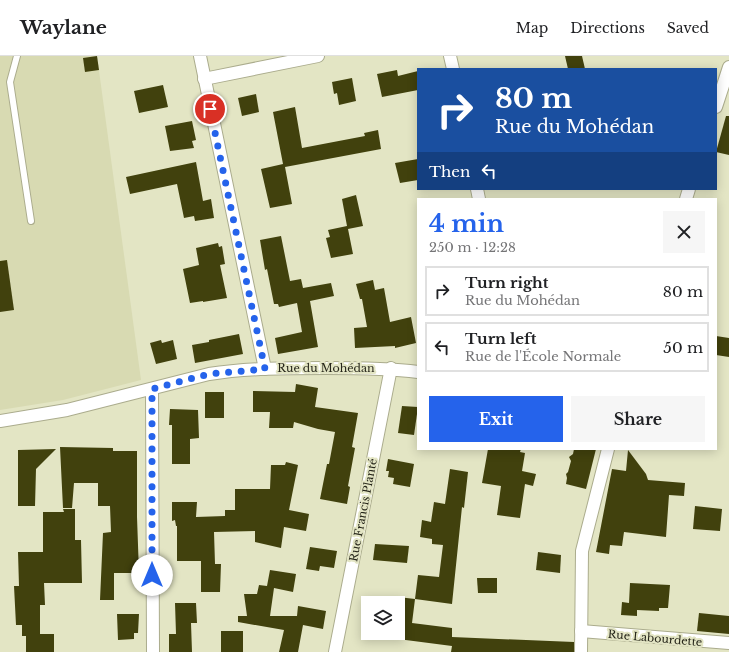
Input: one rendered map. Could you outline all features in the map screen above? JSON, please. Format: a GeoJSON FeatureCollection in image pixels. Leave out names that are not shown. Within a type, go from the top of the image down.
{"type":"FeatureCollection","features":[{"type":"Feature","properties":{"kind":"street"},"geometry":{"type":"LineString","coordinates":[[200,56],[265,369]]}},
{"type":"Feature","properties":{"kind":"street"},"geometry":{"type":"LineString","coordinates":[[204,79],[318,56]]}},
{"type":"Feature","properties":{"kind":"street"},"geometry":{"type":"LineString","coordinates":[[450,56],[453,68]]}},
{"type":"Feature","properties":{"kind":"street"},"geometry":{"type":"LineString","coordinates":[[717,104],[729,68]]}},
{"type":"Feature","properties":{"kind":"street","name":"Rue du Mohédan"},"geometry":{"type":"LineString","coordinates":[[0,421],[67,410],[209,374],[265,369],[391,368],[417,372]]}},
{"type":"Feature","properties":{"kind":"street","name":"Rue Francis Planté"},"geometry":{"type":"LineString","coordinates":[[338,652],[391,368]]}},
{"type":"Feature","properties":{"kind":"street"},"geometry":{"type":"LineString","coordinates":[[152,389],[153,652]]}},
{"type":"Feature","properties":{"kind":"street"},"geometry":{"type":"LineString","coordinates":[[581,652],[582,551],[608,450]]}},
{"type":"Feature","properties":{"kind":"street","name":"Rue Labourdette"},"geometry":{"type":"LineString","coordinates":[[581,631],[729,643]]}},
{"type":"Feature","properties":{"kind":"lane"},"geometry":{"type":"LineString","coordinates":[[17,56],[10,82],[30,222]]}},
{"type":"Feature","properties":{"kind":"shaded area"},"geometry":{"type":"Polygon","coordinates":[[[0,56],[97,56],[141,380],[63,400],[0,410],[0,56]]]}},
{"type":"Feature","properties":{"kind":"building"},"geometry":{"type":"Polygon","coordinates":[[[97,56],[99,70],[85,72],[83,58],[97,56]]]}},
{"type":"Feature","properties":{"kind":"building"},"geometry":{"type":"Polygon","coordinates":[[[565,56],[582,56],[585,68],[568,68],[565,56]]]}},
{"type":"Feature","properties":{"kind":"building"},"geometry":{"type":"Polygon","coordinates":[[[397,70],[398,76],[417,71],[417,90],[382,97],[377,74],[397,70]]]}},
{"type":"Feature","properties":{"kind":"building"},"geometry":{"type":"Polygon","coordinates":[[[352,78],[356,101],[339,105],[337,93],[334,94],[332,82],[352,78]]]}},
{"type":"Feature","properties":{"kind":"building"},"geometry":{"type":"Polygon","coordinates":[[[163,85],[168,107],[139,113],[134,91],[163,85]]]}},
{"type":"Feature","properties":{"kind":"building"},"geometry":{"type":"Polygon","coordinates":[[[256,94],[259,112],[242,116],[238,98],[256,94]]]}},
{"type":"Feature","properties":{"kind":"building"},"geometry":{"type":"Polygon","coordinates":[[[295,107],[302,148],[365,136],[364,133],[378,130],[381,149],[285,167],[292,204],[270,208],[261,169],[283,164],[273,112],[295,107]]]}},
{"type":"Feature","properties":{"kind":"building"},"geometry":{"type":"Polygon","coordinates":[[[726,116],[729,116],[729,155],[717,152],[726,116]]]}},
{"type":"Feature","properties":{"kind":"building"},"geometry":{"type":"Polygon","coordinates":[[[192,121],[196,140],[192,141],[194,148],[170,151],[165,126],[192,121]]]}},
{"type":"Feature","properties":{"kind":"building"},"geometry":{"type":"Polygon","coordinates":[[[417,159],[417,180],[400,183],[395,163],[417,159]]]}},
{"type":"Feature","properties":{"kind":"building"},"geometry":{"type":"Polygon","coordinates":[[[196,162],[203,201],[211,199],[214,218],[195,221],[194,216],[184,218],[177,184],[130,194],[126,177],[196,162]]]}},
{"type":"Feature","properties":{"kind":"building"},"geometry":{"type":"Polygon","coordinates":[[[356,195],[363,226],[348,229],[353,254],[331,258],[326,238],[330,237],[328,230],[347,226],[342,199],[356,195]]]}},
{"type":"Feature","properties":{"kind":"building"},"geometry":{"type":"Polygon","coordinates":[[[281,236],[290,281],[301,279],[303,288],[331,283],[334,296],[310,301],[318,347],[278,354],[275,338],[302,332],[297,303],[279,307],[278,304],[274,304],[267,269],[265,270],[260,240],[281,236]]]}},
{"type":"Feature","properties":{"kind":"building"},"geometry":{"type":"Polygon","coordinates":[[[218,243],[219,247],[222,246],[225,264],[220,265],[227,298],[190,303],[183,269],[199,265],[196,248],[218,243]]]}},
{"type":"Feature","properties":{"kind":"building"},"geometry":{"type":"Polygon","coordinates":[[[7,260],[14,310],[0,312],[0,261],[7,260]]]}},
{"type":"Feature","properties":{"kind":"building"},"geometry":{"type":"Polygon","coordinates":[[[373,280],[375,290],[384,288],[390,322],[411,317],[416,343],[395,348],[395,346],[355,348],[354,328],[367,327],[362,299],[360,299],[356,284],[373,280]]]}},
{"type":"Feature","properties":{"kind":"building"},"geometry":{"type":"Polygon","coordinates":[[[239,334],[243,354],[195,363],[192,345],[239,334]]]}},
{"type":"Feature","properties":{"kind":"building"},"geometry":{"type":"Polygon","coordinates":[[[717,336],[729,338],[729,357],[717,355],[717,336]]]}},
{"type":"Feature","properties":{"kind":"building"},"geometry":{"type":"Polygon","coordinates":[[[161,340],[162,343],[173,340],[177,359],[156,364],[150,343],[161,340]]]}},
{"type":"Feature","properties":{"kind":"building"},"geometry":{"type":"Polygon","coordinates":[[[296,384],[318,388],[315,407],[358,413],[352,447],[355,448],[348,486],[350,487],[347,504],[320,499],[335,432],[294,422],[293,428],[269,428],[270,412],[253,412],[253,391],[295,392],[296,384]]]}},
{"type":"Feature","properties":{"kind":"building"},"geometry":{"type":"Polygon","coordinates":[[[205,392],[224,392],[224,418],[205,418],[205,392]]]}},
{"type":"Feature","properties":{"kind":"building"},"geometry":{"type":"Polygon","coordinates":[[[402,406],[417,407],[414,435],[398,433],[402,406]]]}},
{"type":"Feature","properties":{"kind":"building"},"geometry":{"type":"Polygon","coordinates":[[[170,409],[198,410],[199,438],[190,439],[190,464],[172,464],[172,425],[169,425],[170,409]]]}},
{"type":"Feature","properties":{"kind":"building"},"geometry":{"type":"Polygon","coordinates":[[[60,447],[113,448],[113,451],[137,451],[139,573],[114,573],[114,600],[100,600],[103,533],[111,532],[110,506],[98,506],[98,483],[74,483],[72,508],[63,508],[60,447]]]}},
{"type":"Feature","properties":{"kind":"building"},"geometry":{"type":"Polygon","coordinates":[[[56,449],[36,469],[35,506],[18,506],[18,450],[56,449]]]}},
{"type":"Feature","properties":{"kind":"building"},"geometry":{"type":"Polygon","coordinates":[[[488,450],[521,450],[520,452],[525,453],[522,471],[536,474],[533,486],[525,484],[520,518],[497,515],[501,486],[482,483],[488,450]]]}},
{"type":"Feature","properties":{"kind":"building"},"geometry":{"type":"Polygon","coordinates":[[[574,450],[596,450],[586,489],[566,484],[566,474],[571,461],[569,457],[573,454],[574,450]]]}},
{"type":"Feature","properties":{"kind":"building"},"geometry":{"type":"Polygon","coordinates":[[[628,450],[646,474],[648,480],[685,483],[684,496],[669,495],[666,537],[624,532],[622,546],[610,545],[609,554],[596,552],[612,469],[626,471],[628,450]]]}},
{"type":"Feature","properties":{"kind":"building"},"geometry":{"type":"Polygon","coordinates":[[[388,459],[414,464],[410,487],[393,484],[394,478],[388,477],[389,471],[386,471],[388,459]]]}},
{"type":"Feature","properties":{"kind":"building"},"geometry":{"type":"Polygon","coordinates":[[[286,462],[298,465],[289,510],[309,514],[306,531],[284,527],[281,548],[255,542],[255,531],[214,532],[215,564],[221,564],[220,592],[201,592],[201,561],[177,561],[177,526],[175,520],[172,521],[172,502],[197,502],[196,517],[225,516],[225,510],[235,510],[235,489],[270,489],[271,465],[285,465],[286,462]]]}},
{"type":"Feature","properties":{"kind":"building"},"geometry":{"type":"Polygon","coordinates":[[[450,469],[468,472],[464,508],[462,507],[452,604],[415,599],[418,575],[439,577],[443,545],[432,544],[432,539],[420,537],[422,520],[431,522],[434,502],[445,504],[450,469]]]}},
{"type":"Feature","properties":{"kind":"building"},"geometry":{"type":"Polygon","coordinates":[[[695,506],[722,509],[720,531],[693,529],[695,506]]]}},
{"type":"Feature","properties":{"kind":"building"},"geometry":{"type":"Polygon","coordinates":[[[63,509],[75,509],[75,540],[81,540],[82,583],[44,583],[45,605],[40,605],[40,634],[54,634],[54,652],[26,652],[26,636],[22,636],[22,625],[16,625],[14,586],[19,586],[18,552],[43,552],[43,512],[64,512],[63,509]]]}},
{"type":"Feature","properties":{"kind":"building"},"geometry":{"type":"Polygon","coordinates":[[[375,544],[409,546],[407,563],[373,560],[375,544]]]}},
{"type":"Feature","properties":{"kind":"building"},"geometry":{"type":"Polygon","coordinates":[[[310,547],[337,551],[334,568],[320,566],[319,571],[306,569],[310,547]]]}},
{"type":"Feature","properties":{"kind":"building"},"geometry":{"type":"Polygon","coordinates":[[[538,552],[561,555],[560,573],[536,570],[538,552]]]}},
{"type":"Feature","properties":{"kind":"building"},"geometry":{"type":"Polygon","coordinates":[[[270,570],[296,574],[293,592],[274,588],[270,616],[297,616],[298,606],[326,611],[323,629],[303,625],[298,652],[279,652],[284,630],[238,622],[238,616],[247,616],[244,594],[257,594],[259,585],[267,586],[270,570]]]}},
{"type":"Feature","properties":{"kind":"building"},"geometry":{"type":"Polygon","coordinates":[[[477,578],[497,578],[497,593],[478,593],[477,578]]]}},
{"type":"Feature","properties":{"kind":"building"},"geometry":{"type":"Polygon","coordinates":[[[630,583],[670,585],[668,608],[659,608],[659,611],[637,610],[637,616],[621,615],[622,602],[629,603],[630,583]]]}},
{"type":"Feature","properties":{"kind":"building"},"geometry":{"type":"Polygon","coordinates":[[[405,598],[415,599],[412,623],[452,628],[452,637],[574,642],[574,652],[451,652],[452,646],[405,640],[405,598]]]}},
{"type":"Feature","properties":{"kind":"building"},"geometry":{"type":"Polygon","coordinates":[[[175,603],[196,603],[197,623],[191,623],[192,652],[169,652],[169,634],[176,634],[175,603]]]}},
{"type":"Feature","properties":{"kind":"building"},"geometry":{"type":"Polygon","coordinates":[[[699,613],[729,616],[729,634],[697,631],[699,613]]]}},
{"type":"Feature","properties":{"kind":"building"},"geometry":{"type":"Polygon","coordinates":[[[117,614],[139,614],[138,633],[134,633],[134,639],[118,640],[117,614]]]}},
{"type":"Feature","properties":{"kind":"building"},"geometry":{"type":"Polygon","coordinates":[[[221,631],[243,631],[243,652],[221,652],[221,631]]]}},
{"type":"Feature","properties":{"kind":"route"},"geometry":{"type":"LineString","coordinates":[[152,575],[152,389],[209,374],[265,369],[210,109]]}}]}
